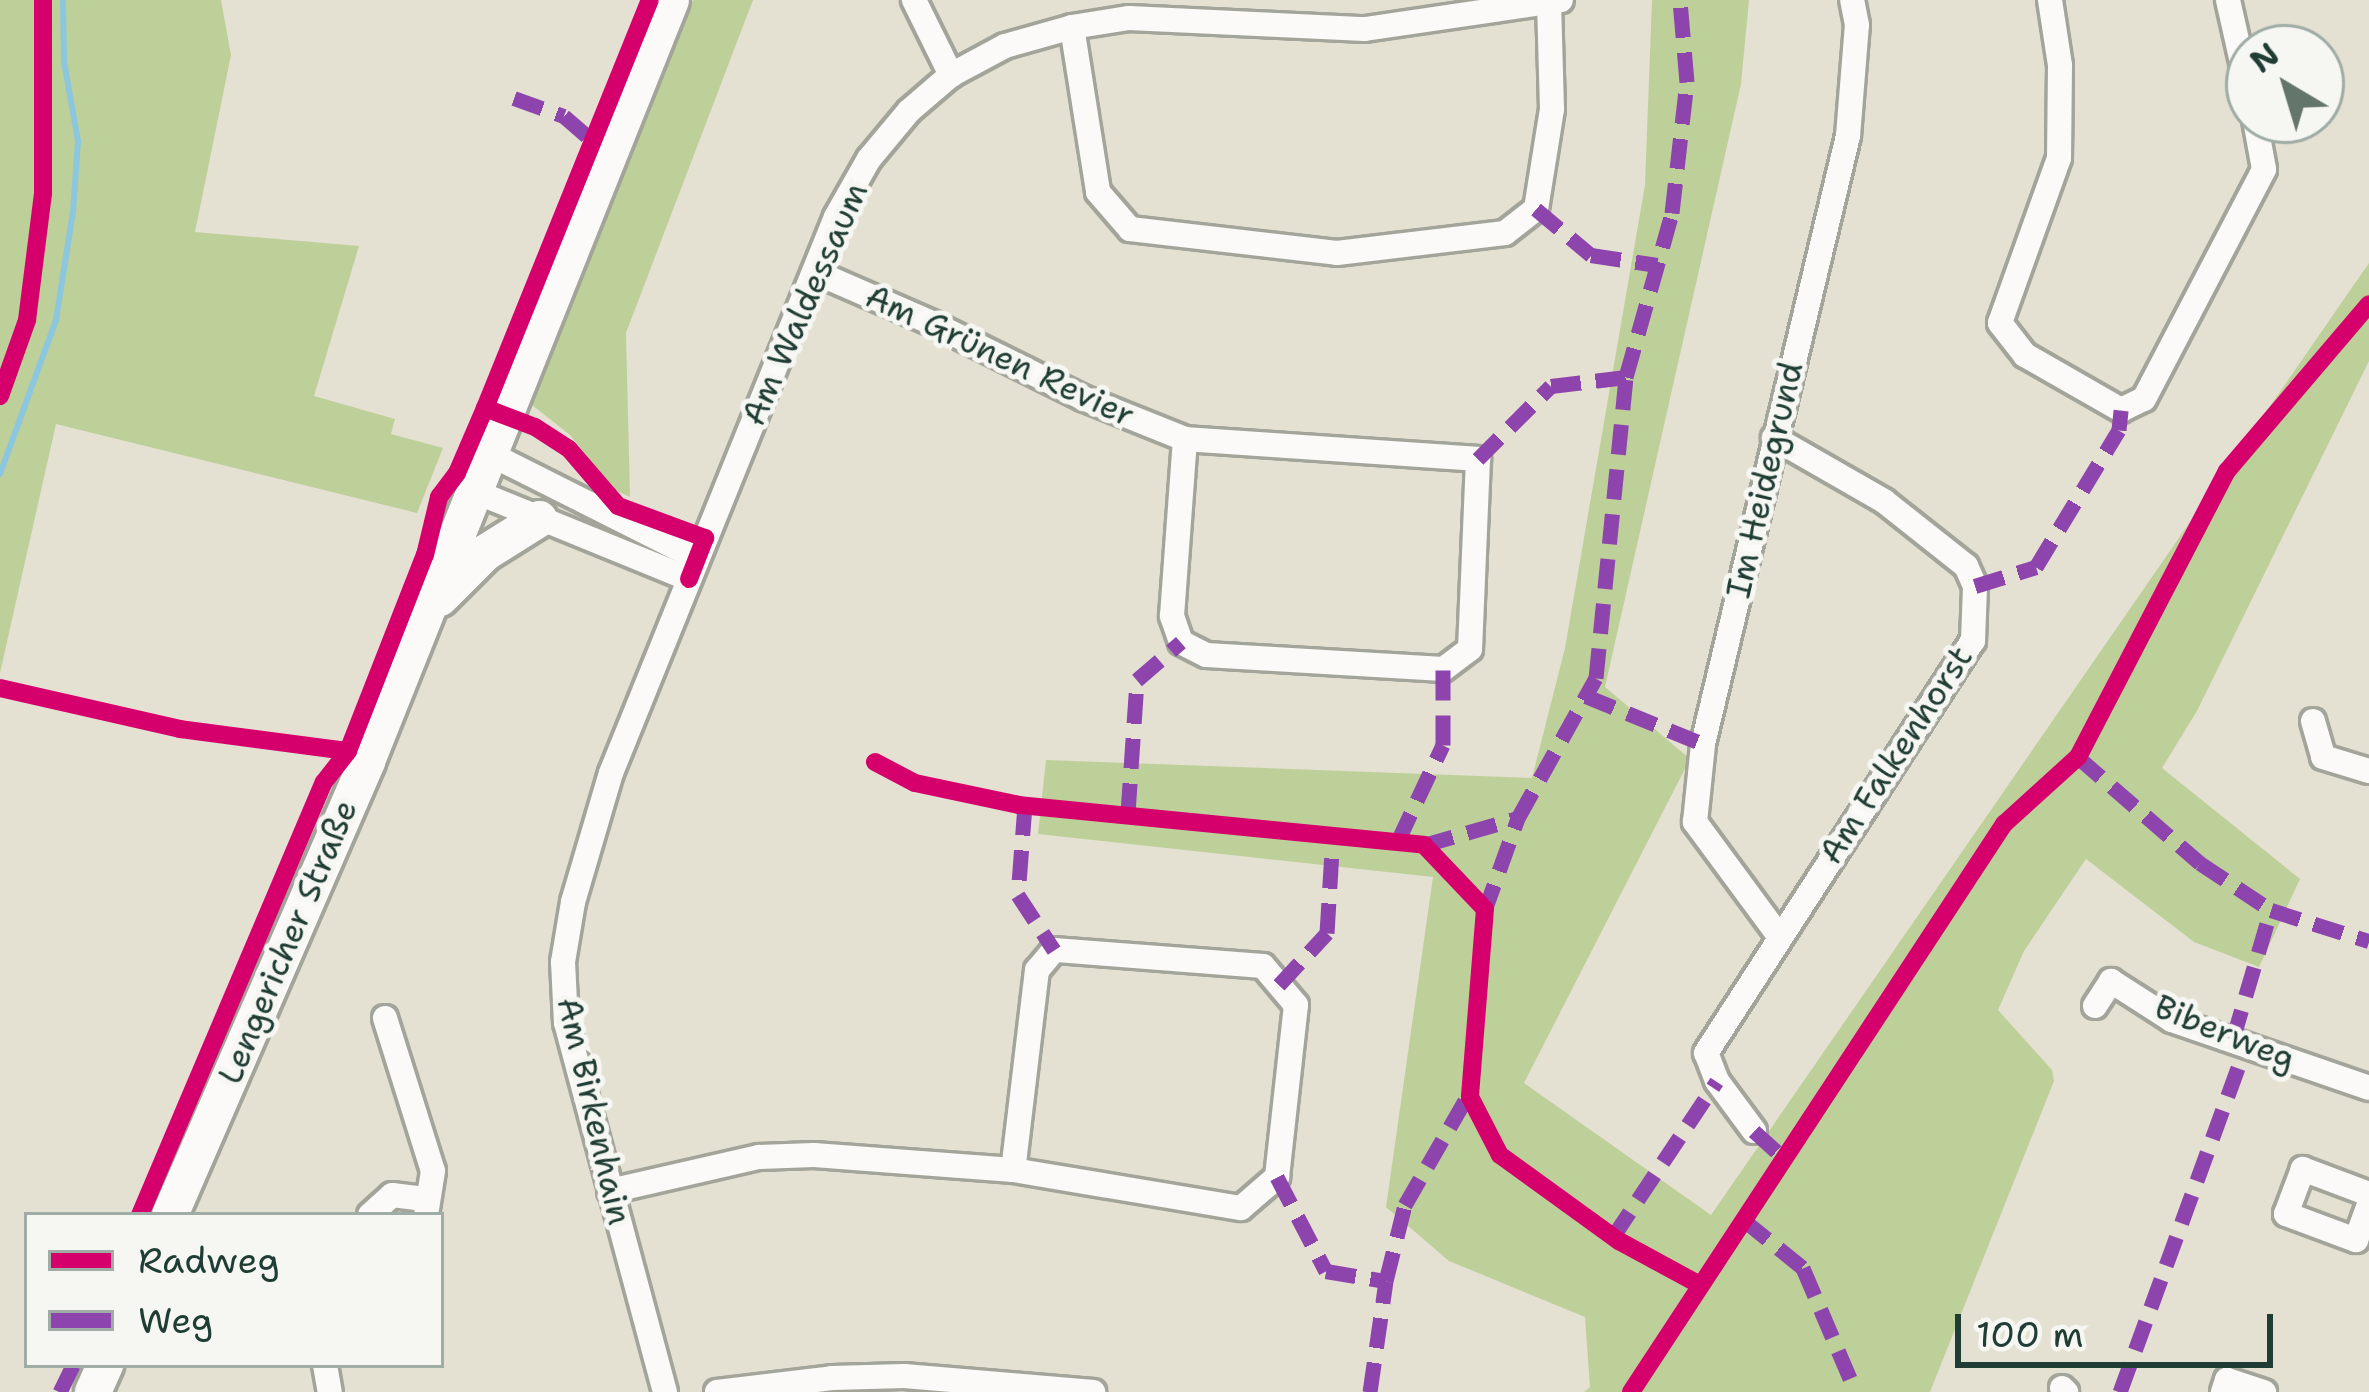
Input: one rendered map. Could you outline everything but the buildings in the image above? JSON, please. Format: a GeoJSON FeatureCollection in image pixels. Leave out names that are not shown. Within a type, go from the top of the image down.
{"type":"FeatureCollection","features":[{"type":"Feature","properties":{"kind":"main road","name":"Lengericher Straße"},"geometry":{"type":"LineString","coordinates":[[171,1212],[426,615],[671,0]]}},
{"type":"Feature","properties":{"kind":"main road"},"geometry":{"type":"LineString","coordinates":[[426,615],[460,574],[538,519]]}},
{"type":"Feature","properties":{"kind":"street"},"geometry":{"type":"LineString","coordinates":[[914,0],[951,75]]}},
{"type":"Feature","properties":{"kind":"street","name":"Im Heidegrund"},"geometry":{"type":"LineString","coordinates":[[1779,936],[1696,821],[1703,744],[1848,136],[1857,25],[1852,0]]}},
{"type":"Feature","properties":{"kind":"street"},"geometry":{"type":"LineString","coordinates":[[2050,0],[2060,65],[2059,158],[2000,323],[2025,355],[2121,410],[2144,399],[2264,170],[2259,144]]}},
{"type":"Feature","properties":{"kind":"street"},"geometry":{"type":"LineString","coordinates":[[1072,27],[1098,192],[1130,230],[1337,253],[1505,233],[1536,209],[1545,181],[1552,109],[1555,2]]}},
{"type":"Feature","properties":{"kind":"street","name":"Am Waldessaum"},"geometry":{"type":"LineString","coordinates":[[693,569],[836,217],[869,159],[909,111],[951,75],[1005,46],[1072,27],[1129,18],[1365,29],[1555,2]]}},
{"type":"Feature","properties":{"kind":"street","name":"Am Grünen Revier"},"geometry":{"type":"LineString","coordinates":[[815,272],[934,324],[1082,398],[1185,439],[1478,459],[1470,649],[1443,669],[1206,655],[1181,642],[1172,616],[1185,439]]}},
{"type":"Feature","properties":{"kind":"street","name":"Am Falkenhorst"},"geometry":{"type":"LineString","coordinates":[[1754,1131],[1717,1081],[1706,1052],[1972,641],[1976,586],[1966,566],[1884,501],[1774,437]]}},
{"type":"Feature","properties":{"kind":"street"},"geometry":{"type":"LineString","coordinates":[[490,454],[693,569]]}},
{"type":"Feature","properties":{"kind":"street"},"geometry":{"type":"LineString","coordinates":[[476,493],[538,519],[693,569]]}},
{"type":"Feature","properties":{"kind":"street","name":"Am Birkenhain"},"geometry":{"type":"LineString","coordinates":[[665,1392],[566,1023],[563,962],[573,902],[611,773],[693,569]]}},
{"type":"Feature","properties":{"kind":"street"},"geometry":{"type":"LineString","coordinates":[[2313,721],[2323,757],[2369,771]]}},
{"type":"Feature","properties":{"kind":"street"},"geometry":{"type":"LineString","coordinates":[[610,1191],[758,1157],[814,1154],[1012,1170],[1241,1208],[1277,1178],[1297,1005],[1263,966],[1054,950],[1037,970],[1012,1170]]}},
{"type":"Feature","properties":{"kind":"street","name":"Biberweg"},"geometry":{"type":"LineString","coordinates":[[2095,1006],[2111,981],[2172,1020],[2369,1088]]}},
{"type":"Feature","properties":{"kind":"street"},"geometry":{"type":"LineString","coordinates":[[373,1212],[392,1195],[425,1207],[433,1171],[385,1018]]}},
{"type":"Feature","properties":{"kind":"street"},"geometry":{"type":"LineString","coordinates":[[2369,1194],[2303,1168],[2285,1214],[2356,1240],[2369,1205]]}},
{"type":"Feature","properties":{"kind":"street"},"geometry":{"type":"LineString","coordinates":[[717,1392],[832,1378],[1093,1392]]}},
{"type":"Feature","properties":{"kind":"street"},"geometry":{"type":"LineString","coordinates":[[2223,1392],[2227,1380],[2264,1392]]}},
{"type":"Feature","properties":{"kind":"green space"},"geometry":{"type":"Polygon","coordinates":[[[0,0],[221,0],[231,55],[195,232],[359,246],[314,396],[395,419],[391,434],[443,448],[417,513],[56,424],[0,673],[0,0]]]}},
{"type":"Feature","properties":{"kind":"green space"},"geometry":{"type":"Polygon","coordinates":[[[693,0],[753,0],[626,333],[630,497],[615,490],[570,435],[532,405],[693,0]]]}},
{"type":"Feature","properties":{"kind":"green space"},"geometry":{"type":"Polygon","coordinates":[[[1652,0],[1749,0],[1741,84],[1605,687],[1690,759],[1524,1083],[1711,1215],[2369,263],[2369,361],[2197,711],[2162,768],[2300,879],[2259,967],[2194,942],[2086,859],[2024,951],[1998,1010],[2052,1070],[2054,1081],[1930,1392],[1584,1392],[1590,1387],[1585,1317],[1449,1261],[1386,1207],[1433,877],[1038,834],[1046,760],[1532,778],[1565,648],[1645,185],[1652,0]]]}},
{"type":"Feature","properties":{"kind":"waterway"},"geometry":{"type":"LineString","coordinates":[[0,474],[56,320],[73,212],[78,141],[64,62],[63,0]]}},
{"type":"Feature","properties":{"kind":"marked path"},"geometry":{"type":"LineString","coordinates":[[1484,913],[1518,818],[1596,678],[1626,377],[1672,213],[1687,82],[1680,0]]}},
{"type":"Feature","properties":{"kind":"marked path"},"geometry":{"type":"LineString","coordinates":[[514,98],[564,116],[592,140]]}},
{"type":"Feature","properties":{"kind":"marked path"},"geometry":{"type":"LineString","coordinates":[[1536,209],[1591,255],[1657,265]]}},
{"type":"Feature","properties":{"kind":"marked path"},"geometry":{"type":"LineString","coordinates":[[1478,459],[1551,386],[1626,377]]}},
{"type":"Feature","properties":{"kind":"marked path"},"geometry":{"type":"LineString","coordinates":[[1975,586],[2036,567],[2119,430],[2121,410]]}},
{"type":"Feature","properties":{"kind":"marked path"},"geometry":{"type":"LineString","coordinates":[[1128,813],[1137,680],[1181,642]]}},
{"type":"Feature","properties":{"kind":"marked path"},"geometry":{"type":"LineString","coordinates":[[1398,841],[1443,745],[1443,669]]}},
{"type":"Feature","properties":{"kind":"marked path"},"geometry":{"type":"LineString","coordinates":[[1586,696],[1703,744]]}},
{"type":"Feature","properties":{"kind":"marked path"},"geometry":{"type":"LineString","coordinates":[[2078,757],[2200,863],[2271,910],[2369,941]]}},
{"type":"Feature","properties":{"kind":"marked path"},"geometry":{"type":"LineString","coordinates":[[1025,805],[1018,895],[1054,950]]}},
{"type":"Feature","properties":{"kind":"marked path"},"geometry":{"type":"LineString","coordinates":[[1424,845],[1518,818]]}},
{"type":"Feature","properties":{"kind":"marked path"},"geometry":{"type":"LineString","coordinates":[[1279,985],[1327,933],[1333,836]]}},
{"type":"Feature","properties":{"kind":"marked path"},"geometry":{"type":"LineString","coordinates":[[2233,1039],[2271,910]]}},
{"type":"Feature","properties":{"kind":"marked path"},"geometry":{"type":"LineString","coordinates":[[2120,1392],[2247,1044]]}},
{"type":"Feature","properties":{"kind":"marked path"},"geometry":{"type":"LineString","coordinates":[[1613,1237],[1717,1081]]}},
{"type":"Feature","properties":{"kind":"marked path"},"geometry":{"type":"LineString","coordinates":[[1370,1392],[1386,1281],[1405,1205],[1470,1092]]}},
{"type":"Feature","properties":{"kind":"marked path"},"geometry":{"type":"LineString","coordinates":[[1754,1131],[1786,1160]]}},
{"type":"Feature","properties":{"kind":"marked path"},"geometry":{"type":"LineString","coordinates":[[1277,1177],[1326,1271],[1386,1281]]}},
{"type":"Feature","properties":{"kind":"marked path"},"geometry":{"type":"LineString","coordinates":[[1744,1220],[1803,1268],[1856,1392]]}},
{"type":"Feature","properties":{"kind":"marked path"},"geometry":{"type":"LineString","coordinates":[[60,1392],[72,1368]]}},
{"type":"Feature","properties":{"kind":"cycle path"},"geometry":{"type":"LineString","coordinates":[[0,396],[27,320],[43,193],[43,0]]}},
{"type":"Feature","properties":{"kind":"cycle path"},"geometry":{"type":"LineString","coordinates":[[141,1212],[324,782],[348,751],[425,555],[439,497],[457,473],[485,408],[650,0]]}},
{"type":"Feature","properties":{"kind":"cycle path"},"geometry":{"type":"LineString","coordinates":[[1631,1392],[2004,824],[2078,757],[2227,471],[2369,304]]}},
{"type":"Feature","properties":{"kind":"cycle path"},"geometry":{"type":"LineString","coordinates":[[485,408],[535,427],[569,449],[618,506],[705,538],[689,579]]}},
{"type":"Feature","properties":{"kind":"cycle path"},"geometry":{"type":"LineString","coordinates":[[0,688],[180,729],[348,751]]}},
{"type":"Feature","properties":{"kind":"cycle path"},"geometry":{"type":"LineString","coordinates":[[875,762],[915,783],[1019,805],[1424,845],[1485,909],[1470,1097],[1500,1155],[1619,1241],[1700,1285]]}}]}
